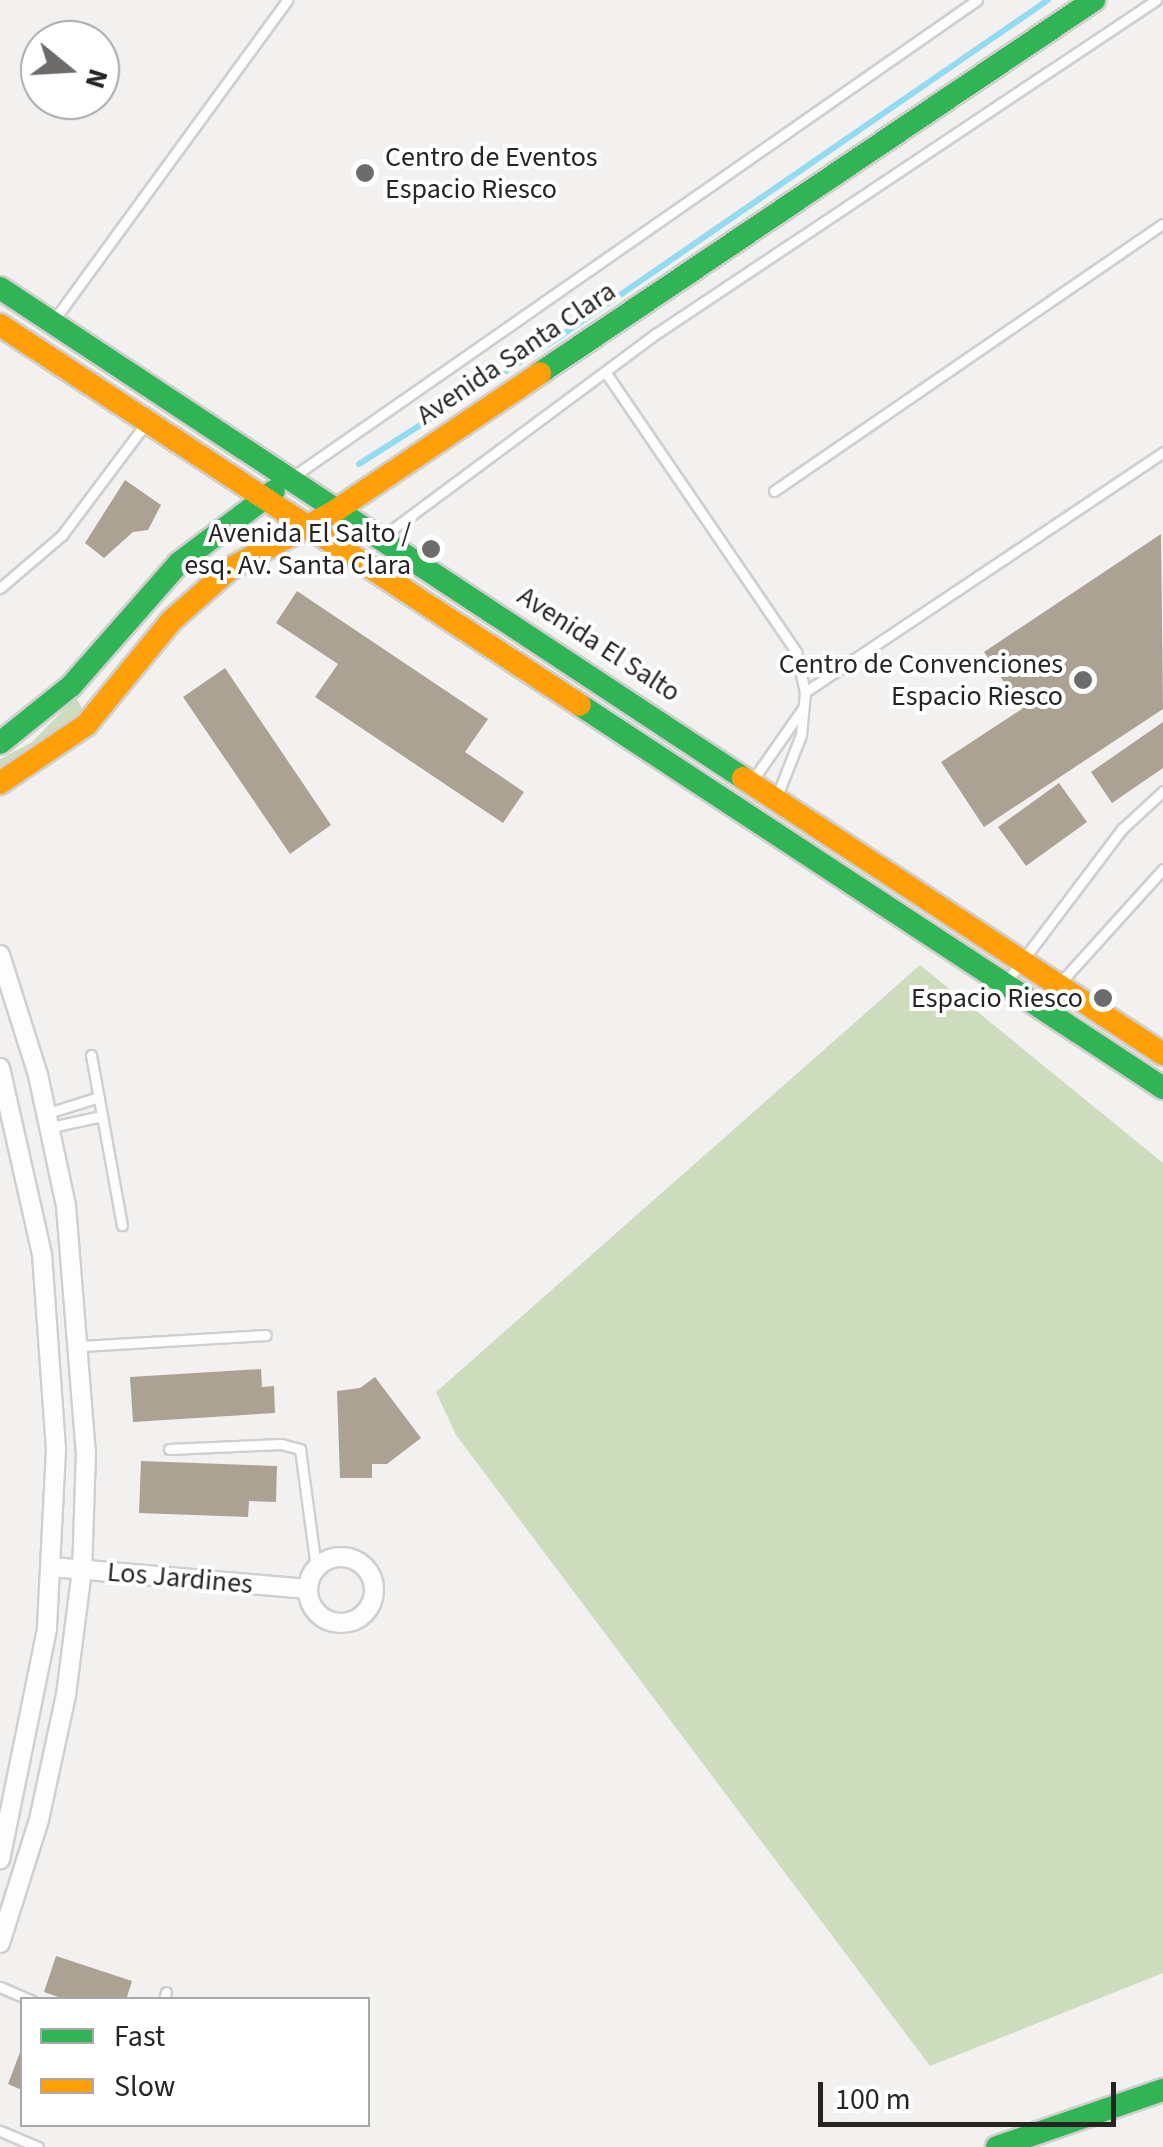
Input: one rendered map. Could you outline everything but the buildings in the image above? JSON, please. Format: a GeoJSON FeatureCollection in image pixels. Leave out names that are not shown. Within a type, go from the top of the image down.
{"type":"FeatureCollection","features":[{"type":"Feature","properties":{"kind":"main road","name":"Avenida Santa Clara"},"geometry":{"type":"LineString","coordinates":[[0,783],[86,725],[202,590],[302,526],[334,511],[1094,0]]}},
{"type":"Feature","properties":{"kind":"main road","name":"Avenida El Salto"},"geometry":{"type":"LineString","coordinates":[[0,288],[1163,1054]]}},
{"type":"Feature","properties":{"kind":"main road"},"geometry":{"type":"LineString","coordinates":[[0,324],[302,526],[1163,1088]]}},
{"type":"Feature","properties":{"kind":"main road"},"geometry":{"type":"LineString","coordinates":[[0,743],[71,686],[179,563],[289,480]]}},
{"type":"Feature","properties":{"kind":"main road"},"geometry":{"type":"LineString","coordinates":[[998,2147],[1163,2090]]}},
{"type":"Feature","properties":{"kind":"street"},"geometry":{"type":"LineString","coordinates":[[0,955],[49,1120],[82,1346],[82,1570],[50,1778],[0,1943]]}},
{"type":"Feature","properties":{"kind":"street"},"geometry":{"type":"LineString","coordinates":[[0,1859],[37,1698],[52,1567],[52,1344],[22,1145],[2,1078]]}},
{"type":"Feature","properties":{"kind":"street"},"geometry":{"type":"LineString","coordinates":[[8,1107],[49,1120]]}},
{"type":"Feature","properties":{"kind":"street"},"geometry":{"type":"LineString","coordinates":[[22,1145],[49,1120]]}},
{"type":"Feature","properties":{"kind":"street"},"geometry":{"type":"LineString","coordinates":[[336,1557],[358,1561],[372,1578],[372,1601],[350,1622],[330,1622],[313,1609],[308,1589],[316,1568],[336,1557]]}},
{"type":"Feature","properties":{"kind":"street","name":"Los Jardines"},"geometry":{"type":"LineString","coordinates":[[52,1567],[308,1589]]}},
{"type":"Feature","properties":{"kind":"lane"},"geometry":{"type":"LineString","coordinates":[[52,322],[287,0]]}},
{"type":"Feature","properties":{"kind":"lane"},"geometry":{"type":"LineString","coordinates":[[289,480],[977,0]]}},
{"type":"Feature","properties":{"kind":"lane"},"geometry":{"type":"LineString","coordinates":[[380,539],[656,333],[1156,0]]}},
{"type":"Feature","properties":{"kind":"lane"},"geometry":{"type":"LineString","coordinates":[[774,491],[1163,224]]}},
{"type":"Feature","properties":{"kind":"lane"},"geometry":{"type":"LineString","coordinates":[[606,373],[796,652],[805,692],[801,735],[776,798]]}},
{"type":"Feature","properties":{"kind":"lane"},"geometry":{"type":"LineString","coordinates":[[0,588],[62,535],[148,420]]}},
{"type":"Feature","properties":{"kind":"lane"},"geometry":{"type":"LineString","coordinates":[[805,692],[1163,452]]}},
{"type":"Feature","properties":{"kind":"lane"},"geometry":{"type":"LineString","coordinates":[[752,782],[804,705]]}},
{"type":"Feature","properties":{"kind":"lane"},"geometry":{"type":"LineString","coordinates":[[1006,984],[1122,829],[1163,791]]}},
{"type":"Feature","properties":{"kind":"lane"},"geometry":{"type":"LineString","coordinates":[[1040,1006],[1163,869]]}},
{"type":"Feature","properties":{"kind":"lane"},"geometry":{"type":"LineString","coordinates":[[91,1055],[122,1225]]}},
{"type":"Feature","properties":{"kind":"lane"},"geometry":{"type":"LineString","coordinates":[[49,1120],[99,1097]]}},
{"type":"Feature","properties":{"kind":"lane"},"geometry":{"type":"LineString","coordinates":[[49,1120],[102,1116]]}},
{"type":"Feature","properties":{"kind":"lane"},"geometry":{"type":"LineString","coordinates":[[82,1346],[266,1335]]}},
{"type":"Feature","properties":{"kind":"lane"},"geometry":{"type":"LineString","coordinates":[[169,1449],[281,1444],[300,1449],[316,1568]]}},
{"type":"Feature","properties":{"kind":"lane"},"geometry":{"type":"LineString","coordinates":[[0,2131],[38,2147]]}},
{"type":"Feature","properties":{"kind":"green space"},"geometry":{"type":"Polygon","coordinates":[[[76,697],[84,712],[0,770],[0,759],[32,742],[76,697]]]}},
{"type":"Feature","properties":{"kind":"green space"},"geometry":{"type":"Polygon","coordinates":[[[920,965],[1163,1163],[1163,1973],[930,2066],[456,1435],[436,1392],[920,965]]]}},
{"type":"Feature","properties":{"kind":"waterway"},"geometry":{"type":"LineString","coordinates":[[359,464],[562,335],[1048,0]]}},
{"type":"Feature","properties":{"kind":"traffic: fast"},"geometry":{"type":"LineString","coordinates":[[540,373],[1094,0]]}},
{"type":"Feature","properties":{"kind":"traffic: fast"},"geometry":{"type":"LineString","coordinates":[[0,288],[743,778]]}},
{"type":"Feature","properties":{"kind":"traffic: fast"},"geometry":{"type":"LineString","coordinates":[[0,743],[71,686],[179,563],[274,491]]}},
{"type":"Feature","properties":{"kind":"traffic: fast"},"geometry":{"type":"LineString","coordinates":[[580,705],[1163,1088]]}},
{"type":"Feature","properties":{"kind":"traffic: fast"},"geometry":{"type":"LineString","coordinates":[[997,2147],[1163,2090]]}},
{"type":"Feature","properties":{"kind":"traffic: slow"},"geometry":{"type":"LineString","coordinates":[[0,325],[580,705]]}},
{"type":"Feature","properties":{"kind":"traffic: slow"},"geometry":{"type":"LineString","coordinates":[[0,783],[86,725],[171,621],[231,568],[335,511],[540,373]]}},
{"type":"Feature","properties":{"kind":"traffic: slow"},"geometry":{"type":"LineString","coordinates":[[743,778],[1163,1054]]}},
{"type":"Feature","properties":{"kind":"place","name":"Centro de Eventos Espacio Riesco"},"geometry":{"type":"Point","coordinates":[365,173]}},
{"type":"Feature","properties":{"kind":"place","name":"Avenida El Salto / esq. Av. Santa Clara"},"geometry":{"type":"Point","coordinates":[431,549]}},
{"type":"Feature","properties":{"kind":"place","name":"Centro de Convenciones Espacio Riesco"},"geometry":{"type":"Point","coordinates":[1083,680]}},
{"type":"Feature","properties":{"kind":"place","name":"Espacio Riesco"},"geometry":{"type":"Point","coordinates":[1103,998]}}]}
